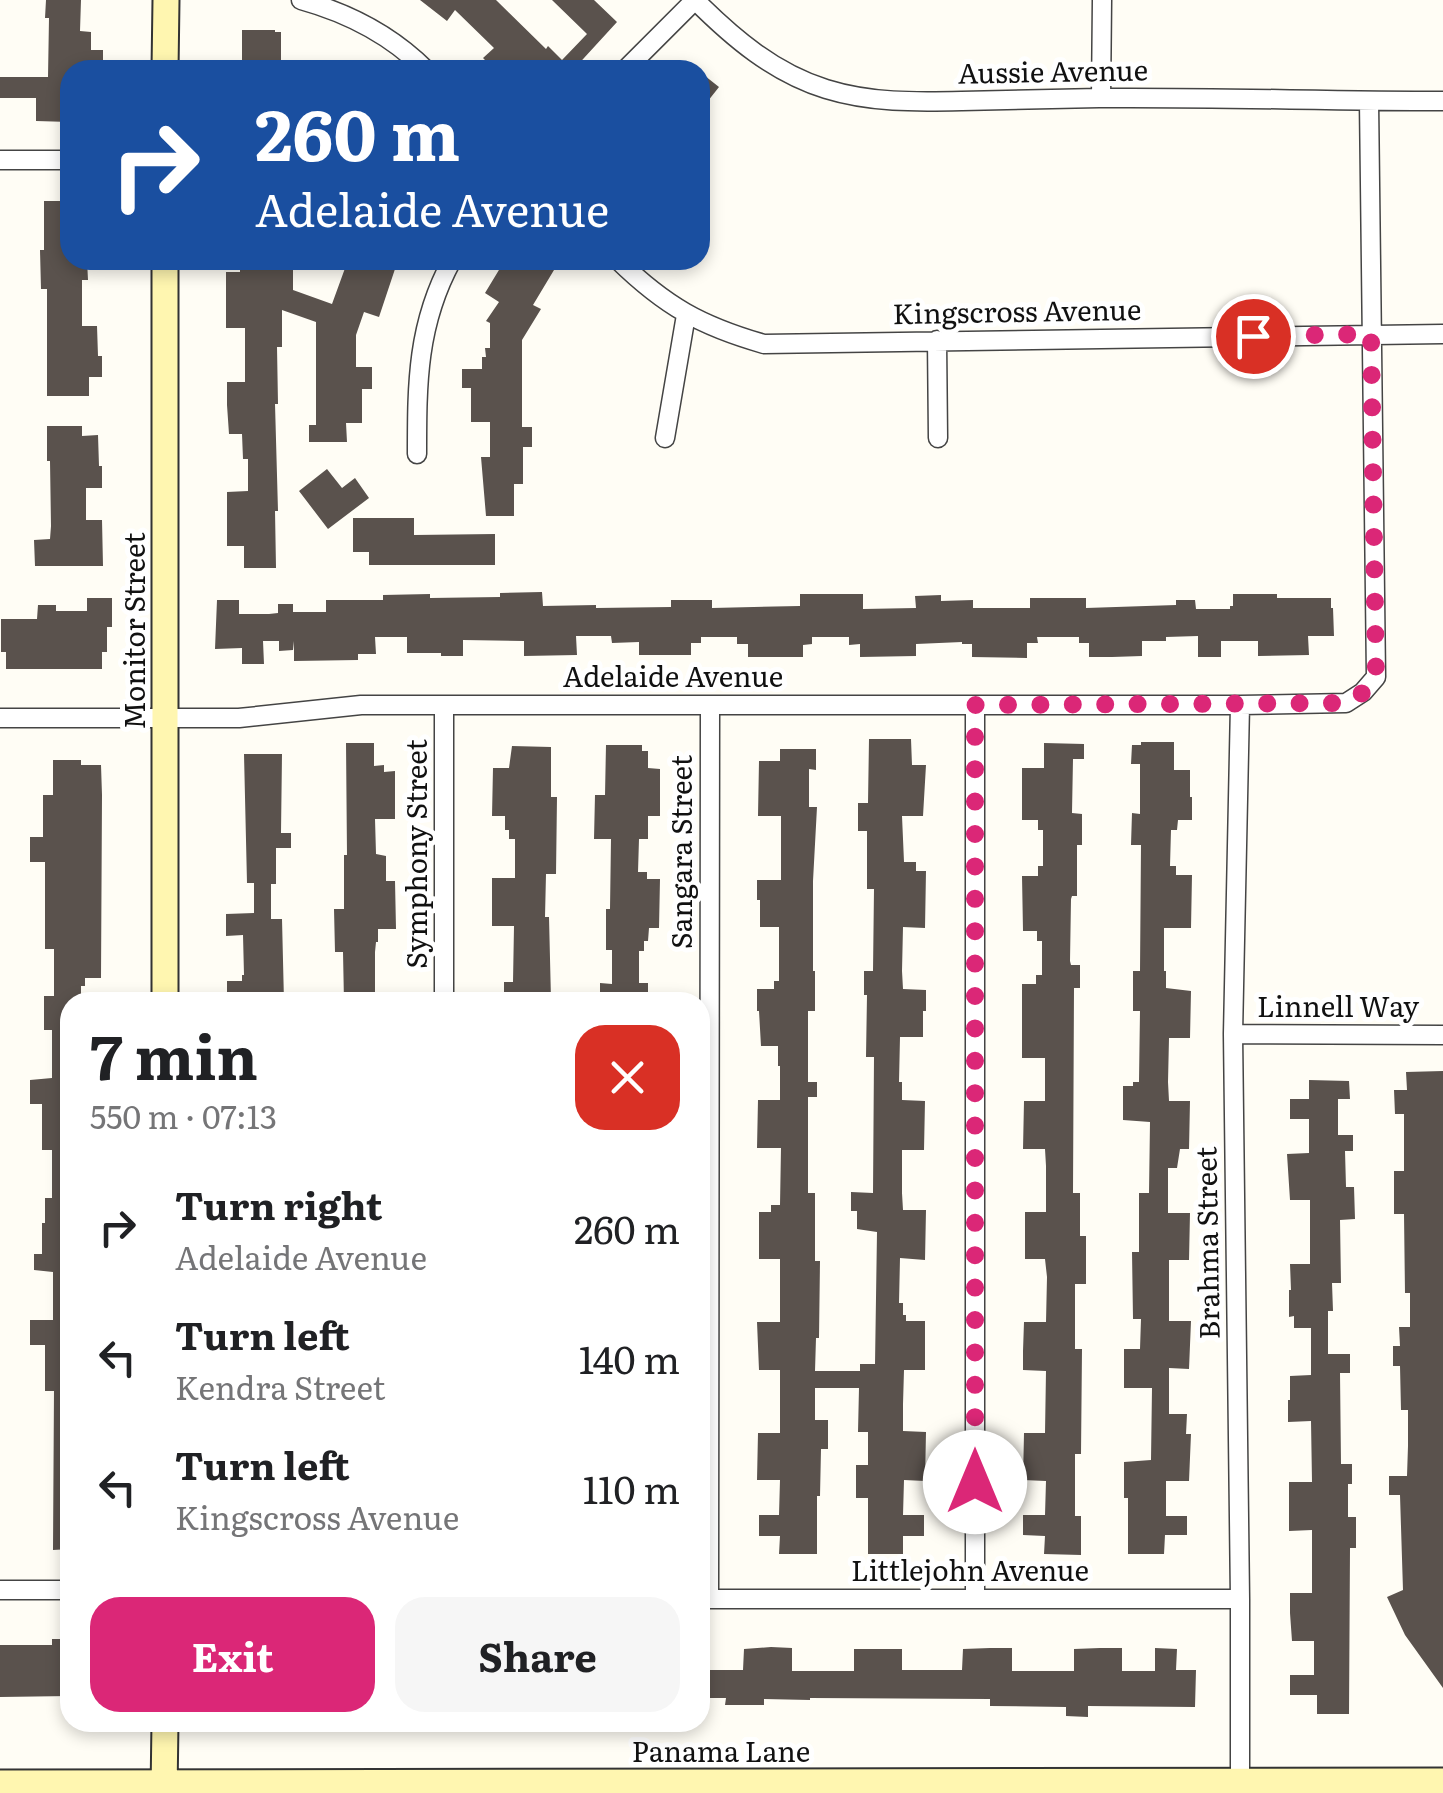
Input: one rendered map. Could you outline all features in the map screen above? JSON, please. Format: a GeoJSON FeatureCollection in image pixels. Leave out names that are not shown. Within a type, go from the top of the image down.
{"type":"FeatureCollection","features":[{"type":"Feature","properties":{"kind":"main road"},"geometry":{"type":"LineString","coordinates":[[166,0],[166,60]]}},
{"type":"Feature","properties":{"kind":"main road","name":"Monitor Street"},"geometry":{"type":"LineString","coordinates":[[165,270],[165,992]]}},
{"type":"Feature","properties":{"kind":"main road"},"geometry":{"type":"LineString","coordinates":[[164,1732],[164,1788]]}},
{"type":"Feature","properties":{"kind":"main road","name":"Panama Lane"},"geometry":{"type":"LineString","coordinates":[[0,1783],[164,1788],[1072,1787],[1240,1781],[1374,1787],[1443,1781]]}},
{"type":"Feature","properties":{"kind":"street"},"geometry":{"type":"LineString","coordinates":[[300,0],[350,17],[384,36],[414,60]]}},
{"type":"Feature","properties":{"kind":"street"},"geometry":{"type":"LineString","coordinates":[[635,60],[695,0]]}},
{"type":"Feature","properties":{"kind":"street","name":"Aussie Avenue"},"geometry":{"type":"LineString","coordinates":[[695,0],[754,54],[787,73],[855,97],[893,102],[1101,98],[1443,101]]}},
{"type":"Feature","properties":{"kind":"street"},"geometry":{"type":"LineString","coordinates":[[1101,98],[1102,0]]}},
{"type":"Feature","properties":{"kind":"street"},"geometry":{"type":"LineString","coordinates":[[1369,101],[1371,334]]}},
{"type":"Feature","properties":{"kind":"street"},"geometry":{"type":"LineString","coordinates":[[0,160],[60,160]]}},
{"type":"Feature","properties":{"kind":"street"},"geometry":{"type":"LineString","coordinates":[[417,454],[420,350],[428,312],[447,270]]}},
{"type":"Feature","properties":{"kind":"street","name":"Kingscross Avenue"},"geometry":{"type":"LineString","coordinates":[[628,270],[686,315],[728,334],[764,344],[1443,334]]}},
{"type":"Feature","properties":{"kind":"street"},"geometry":{"type":"LineString","coordinates":[[664,438],[686,315]]}},
{"type":"Feature","properties":{"kind":"street","name":"Adelaide Avenue"},"geometry":{"type":"LineString","coordinates":[[0,718],[239,718],[361,705],[1346,703],[1364,692],[1376,677],[1371,334]]}},
{"type":"Feature","properties":{"kind":"street"},"geometry":{"type":"LineString","coordinates":[[937,340],[938,438]]}},
{"type":"Feature","properties":{"kind":"street","name":"Symphony Street"},"geometry":{"type":"LineString","coordinates":[[444,705],[444,992]]}},
{"type":"Feature","properties":{"kind":"street","name":"Sangara Street"},"geometry":{"type":"LineString","coordinates":[[708,992],[710,705]]}},
{"type":"Feature","properties":{"kind":"street"},"geometry":{"type":"LineString","coordinates":[[975,705],[975,1599]]}},
{"type":"Feature","properties":{"kind":"street","name":"Brahma Street"},"geometry":{"type":"LineString","coordinates":[[1240,705],[1232,1034],[1240,1781]]}},
{"type":"Feature","properties":{"kind":"street","name":"Linnell Way"},"geometry":{"type":"LineString","coordinates":[[1232,1034],[1443,1034]]}},
{"type":"Feature","properties":{"kind":"street"},"geometry":{"type":"LineString","coordinates":[[0,1590],[60,1590]]}},
{"type":"Feature","properties":{"kind":"street","name":"Littlejohn Avenue"},"geometry":{"type":"LineString","coordinates":[[710,1599],[1240,1599]]}},
{"type":"Feature","properties":{"kind":"building"},"geometry":{"type":"Polygon","coordinates":[[[46,0],[81,0],[80,31],[91,32],[91,50],[103,50],[103,60],[60,60],[60,122],[36,121],[36,98],[0,98],[0,77],[48,77],[49,18],[45,18],[46,0]]]}},
{"type":"Feature","properties":{"kind":"building"},"geometry":{"type":"Polygon","coordinates":[[[420,0],[496,0],[562,60],[485,60],[494,48],[455,10],[447,21],[420,0]]]}},
{"type":"Feature","properties":{"kind":"building"},"geometry":{"type":"Polygon","coordinates":[[[552,0],[594,0],[617,22],[582,60],[562,60],[587,34],[552,0]]]}},
{"type":"Feature","properties":{"kind":"building"},"geometry":{"type":"Polygon","coordinates":[[[242,30],[281,32],[281,60],[242,60],[242,30]]]}},
{"type":"Feature","properties":{"kind":"building"},"geometry":{"type":"Polygon","coordinates":[[[710,80],[719,87],[710,98],[710,80]]]}},
{"type":"Feature","properties":{"kind":"building"},"geometry":{"type":"Polygon","coordinates":[[[44,201],[60,201],[60,270],[88,270],[88,280],[82,280],[82,326],[97,326],[98,356],[102,356],[102,377],[89,377],[89,396],[47,396],[47,289],[41,289],[40,250],[44,250],[44,201]]]}},
{"type":"Feature","properties":{"kind":"building"},"geometry":{"type":"Polygon","coordinates":[[[293,270],[293,290],[332,304],[344,270],[395,270],[379,317],[364,312],[356,335],[356,367],[372,367],[372,389],[362,389],[362,423],[346,423],[347,442],[309,442],[309,425],[316,425],[316,322],[282,310],[275,404],[276,568],[244,568],[244,546],[227,546],[227,492],[248,491],[248,459],[243,459],[242,434],[229,434],[227,405],[227,382],[245,382],[245,328],[226,328],[226,272],[293,270]]]}},
{"type":"Feature","properties":{"kind":"building"},"geometry":{"type":"Polygon","coordinates":[[[499,270],[554,270],[533,305],[541,309],[522,340],[522,427],[532,427],[532,447],[523,447],[523,484],[514,484],[514,516],[486,516],[481,457],[490,457],[490,422],[471,422],[471,388],[462,388],[462,369],[482,369],[485,348],[490,348],[490,323],[486,321],[499,302],[485,293],[499,270]]]}},
{"type":"Feature","properties":{"kind":"building"},"geometry":{"type":"Polygon","coordinates":[[[47,426],[82,426],[82,436],[98,435],[102,488],[86,488],[86,520],[102,520],[103,566],[35,566],[34,540],[50,539],[47,426]]]}},
{"type":"Feature","properties":{"kind":"building"},"geometry":{"type":"Polygon","coordinates":[[[327,469],[342,488],[355,478],[369,498],[328,529],[299,491],[327,469]]]}},
{"type":"Feature","properties":{"kind":"building"},"geometry":{"type":"Polygon","coordinates":[[[353,518],[414,518],[414,535],[495,534],[495,565],[369,565],[369,552],[353,552],[353,518]]]}},
{"type":"Feature","properties":{"kind":"building"},"geometry":{"type":"Polygon","coordinates":[[[542,592],[543,606],[596,608],[671,607],[671,600],[712,600],[712,608],[800,606],[800,594],[863,594],[863,609],[916,608],[915,596],[941,595],[941,601],[973,600],[973,608],[1030,608],[1030,598],[1086,598],[1086,608],[1176,605],[1176,600],[1195,600],[1196,609],[1230,609],[1233,594],[1277,594],[1277,598],[1331,598],[1334,636],[1308,636],[1309,655],[1258,656],[1258,641],[1221,641],[1221,657],[1198,657],[1198,636],[1142,641],[1142,656],[1112,657],[1089,657],[1089,643],[1079,643],[1079,637],[1037,637],[1038,643],[1027,643],[1027,658],[972,657],[972,644],[962,642],[916,644],[916,656],[860,657],[860,644],[849,645],[849,637],[812,637],[812,644],[803,645],[803,657],[748,657],[748,644],[737,644],[737,637],[701,637],[701,643],[691,643],[691,655],[639,655],[639,642],[612,643],[611,636],[576,636],[577,655],[524,656],[524,641],[463,640],[463,656],[407,653],[407,637],[375,637],[376,654],[358,654],[358,660],[294,661],[294,641],[293,650],[279,651],[279,641],[263,641],[264,664],[242,664],[242,648],[215,649],[217,600],[239,600],[239,614],[269,614],[278,613],[278,604],[293,604],[293,612],[326,612],[326,600],[383,600],[383,595],[500,597],[500,593],[542,592]]]}},
{"type":"Feature","properties":{"kind":"building"},"geometry":{"type":"Polygon","coordinates":[[[87,598],[112,598],[112,627],[107,627],[102,669],[6,669],[6,652],[1,652],[1,619],[37,619],[38,605],[56,605],[56,611],[87,611],[87,598]]]}},
{"type":"Feature","properties":{"kind":"building"},"geometry":{"type":"Polygon","coordinates":[[[869,739],[911,739],[912,765],[926,765],[923,816],[902,816],[904,862],[916,862],[916,871],[926,871],[925,928],[903,927],[902,971],[903,989],[926,990],[926,1011],[923,1037],[900,1037],[899,1082],[902,1100],[925,1101],[924,1150],[902,1150],[902,1193],[903,1210],[926,1210],[925,1260],[900,1258],[899,1303],[903,1303],[906,1321],[925,1321],[925,1370],[904,1370],[903,1404],[903,1431],[926,1432],[925,1481],[904,1480],[903,1515],[924,1515],[924,1536],[903,1536],[903,1554],[868,1554],[868,1498],[856,1498],[856,1465],[868,1465],[868,1432],[858,1432],[859,1388],[815,1388],[815,1420],[828,1420],[828,1449],[821,1449],[817,1496],[817,1554],[779,1554],[780,1536],[759,1536],[759,1515],[779,1515],[780,1480],[757,1480],[758,1433],[780,1433],[780,1370],[759,1370],[757,1322],[780,1322],[780,1259],[759,1259],[759,1212],[771,1212],[771,1205],[780,1205],[781,1148],[757,1148],[758,1100],[780,1100],[780,1066],[778,1046],[761,1046],[757,989],[774,989],[774,981],[779,981],[779,927],[760,927],[757,880],[781,880],[781,816],[758,816],[759,761],[780,761],[780,749],[816,749],[816,770],[809,769],[809,807],[817,807],[813,881],[815,1011],[808,1011],[808,1082],[817,1082],[817,1097],[808,1097],[808,1193],[815,1193],[815,1261],[820,1261],[815,1371],[860,1371],[860,1364],[875,1364],[877,1232],[857,1229],[857,1211],[851,1211],[851,1192],[873,1193],[874,1057],[866,1057],[864,971],[873,971],[874,889],[867,889],[867,831],[858,831],[858,803],[868,803],[869,739]]]}},
{"type":"Feature","properties":{"kind":"building"},"geometry":{"type":"Polygon","coordinates":[[[1174,742],[1174,770],[1190,770],[1192,797],[1192,820],[1178,820],[1177,830],[1171,830],[1170,866],[1176,866],[1176,875],[1192,875],[1191,928],[1164,928],[1166,988],[1191,991],[1190,1038],[1169,1038],[1169,1101],[1190,1101],[1189,1149],[1180,1149],[1177,1168],[1168,1168],[1168,1213],[1190,1213],[1189,1260],[1169,1260],[1169,1321],[1191,1321],[1189,1369],[1169,1368],[1169,1414],[1187,1414],[1186,1434],[1191,1434],[1189,1481],[1166,1481],[1166,1516],[1187,1516],[1187,1535],[1165,1535],[1164,1554],[1128,1554],[1128,1498],[1124,1498],[1124,1462],[1151,1460],[1152,1388],[1124,1388],[1124,1349],[1140,1349],[1141,1319],[1133,1319],[1132,1252],[1139,1252],[1139,1193],[1149,1193],[1150,1122],[1123,1120],[1123,1086],[1139,1082],[1140,1011],[1133,1011],[1133,971],[1140,971],[1141,845],[1131,845],[1132,813],[1140,814],[1140,764],[1131,764],[1132,745],[1174,742]]]}},
{"type":"Feature","properties":{"kind":"building"},"geometry":{"type":"Polygon","coordinates":[[[346,743],[374,743],[374,766],[384,765],[384,772],[395,771],[395,819],[375,819],[376,854],[386,856],[386,881],[395,881],[396,929],[378,929],[375,992],[344,992],[343,952],[335,952],[334,909],[344,909],[346,743]]]}},
{"type":"Feature","properties":{"kind":"building"},"geometry":{"type":"Polygon","coordinates":[[[1044,743],[1084,744],[1084,759],[1073,759],[1072,813],[1082,814],[1082,845],[1077,845],[1077,896],[1071,899],[1070,961],[1071,965],[1080,965],[1080,988],[1074,988],[1073,1193],[1080,1193],[1080,1236],[1086,1236],[1086,1284],[1075,1284],[1075,1349],[1082,1349],[1081,1454],[1075,1454],[1075,1516],[1081,1516],[1081,1555],[1044,1554],[1045,1536],[1023,1535],[1023,1515],[1045,1515],[1046,1481],[1023,1480],[1024,1433],[1045,1433],[1046,1371],[1023,1370],[1024,1322],[1046,1322],[1047,1277],[1045,1259],[1025,1259],[1025,1212],[1046,1212],[1046,1166],[1045,1149],[1023,1149],[1024,1101],[1045,1101],[1045,1058],[1022,1058],[1022,984],[1036,984],[1036,975],[1042,975],[1042,941],[1037,941],[1037,931],[1023,931],[1022,876],[1038,876],[1038,866],[1043,866],[1043,830],[1038,830],[1038,820],[1022,820],[1022,768],[1044,768],[1044,743]]]}},
{"type":"Feature","properties":{"kind":"building"},"geometry":{"type":"Polygon","coordinates":[[[606,745],[642,745],[642,751],[648,751],[648,768],[660,769],[660,816],[648,816],[648,839],[639,839],[638,872],[647,872],[647,879],[660,879],[659,928],[649,928],[644,951],[639,951],[639,983],[648,983],[648,992],[600,992],[600,983],[612,984],[612,950],[606,950],[611,839],[594,839],[595,795],[605,795],[606,745]]]}},
{"type":"Feature","properties":{"kind":"building"},"geometry":{"type":"Polygon","coordinates":[[[512,746],[551,747],[551,797],[557,797],[556,874],[546,874],[551,992],[504,992],[504,982],[513,982],[514,926],[492,926],[492,878],[515,878],[515,839],[509,839],[509,830],[505,830],[505,816],[492,816],[493,768],[509,768],[512,746]]]}},
{"type":"Feature","properties":{"kind":"building"},"geometry":{"type":"Polygon","coordinates":[[[244,754],[282,754],[281,833],[291,833],[291,848],[276,848],[271,919],[282,919],[284,992],[227,992],[227,981],[242,981],[244,975],[243,935],[226,936],[226,914],[254,913],[254,883],[247,883],[244,754]]]}},
{"type":"Feature","properties":{"kind":"building"},"geometry":{"type":"Polygon","coordinates":[[[53,760],[101,765],[101,978],[85,978],[81,992],[60,992],[60,1550],[53,1550],[54,1391],[45,1391],[45,1345],[30,1345],[30,1320],[53,1320],[53,1272],[34,1270],[34,1254],[42,1254],[45,1198],[52,1198],[52,1150],[42,1150],[42,1104],[30,1104],[30,1080],[52,1078],[52,1030],[44,1030],[44,996],[54,996],[54,949],[45,949],[45,862],[30,862],[30,837],[43,837],[43,795],[53,795],[53,760]]]}},
{"type":"Feature","properties":{"kind":"building"},"geometry":{"type":"Polygon","coordinates":[[[1443,1071],[1443,1688],[1405,1635],[1387,1597],[1403,1590],[1400,1495],[1389,1495],[1389,1476],[1407,1476],[1408,1410],[1401,1410],[1400,1366],[1393,1366],[1393,1346],[1400,1346],[1399,1327],[1410,1327],[1410,1293],[1405,1293],[1404,1214],[1394,1214],[1394,1171],[1404,1171],[1404,1114],[1395,1114],[1394,1090],[1407,1090],[1406,1072],[1443,1071]]]}},
{"type":"Feature","properties":{"kind":"building"},"geometry":{"type":"Polygon","coordinates":[[[1309,1080],[1349,1081],[1350,1099],[1338,1099],[1338,1135],[1353,1135],[1353,1151],[1345,1151],[1346,1187],[1354,1187],[1355,1219],[1340,1220],[1341,1283],[1332,1283],[1333,1311],[1328,1311],[1328,1354],[1350,1354],[1350,1373],[1340,1373],[1341,1464],[1352,1464],[1348,1517],[1356,1517],[1356,1548],[1350,1548],[1349,1714],[1317,1714],[1317,1695],[1290,1695],[1290,1675],[1314,1675],[1314,1641],[1292,1641],[1290,1613],[1290,1593],[1312,1593],[1312,1530],[1289,1531],[1289,1482],[1312,1482],[1311,1421],[1288,1422],[1290,1376],[1311,1375],[1311,1328],[1294,1328],[1294,1316],[1289,1317],[1290,1264],[1310,1264],[1310,1200],[1290,1200],[1287,1154],[1309,1153],[1309,1119],[1290,1119],[1290,1099],[1309,1099],[1309,1080]]]}},
{"type":"Feature","properties":{"kind":"building"},"geometry":{"type":"Polygon","coordinates":[[[52,1639],[60,1639],[60,1696],[0,1697],[0,1645],[52,1645],[52,1639]]]}},
{"type":"Feature","properties":{"kind":"building"},"geometry":{"type":"Polygon","coordinates":[[[792,1648],[792,1671],[854,1671],[854,1649],[902,1649],[902,1670],[962,1670],[963,1649],[1012,1648],[1012,1671],[1074,1671],[1074,1649],[1122,1648],[1122,1671],[1155,1671],[1155,1648],[1177,1649],[1176,1670],[1196,1670],[1195,1707],[1088,1706],[1088,1717],[1066,1716],[1066,1707],[990,1706],[990,1699],[764,1699],[764,1705],[725,1705],[726,1698],[710,1698],[710,1670],[743,1670],[744,1649],[792,1648]]]}},
{"type":"Feature","properties":{"kind":"route"},"geometry":{"type":"LineString","coordinates":[[975,1482],[975,705],[1346,703],[1364,692],[1376,677],[1371,334],[1253,336]]}}]}
